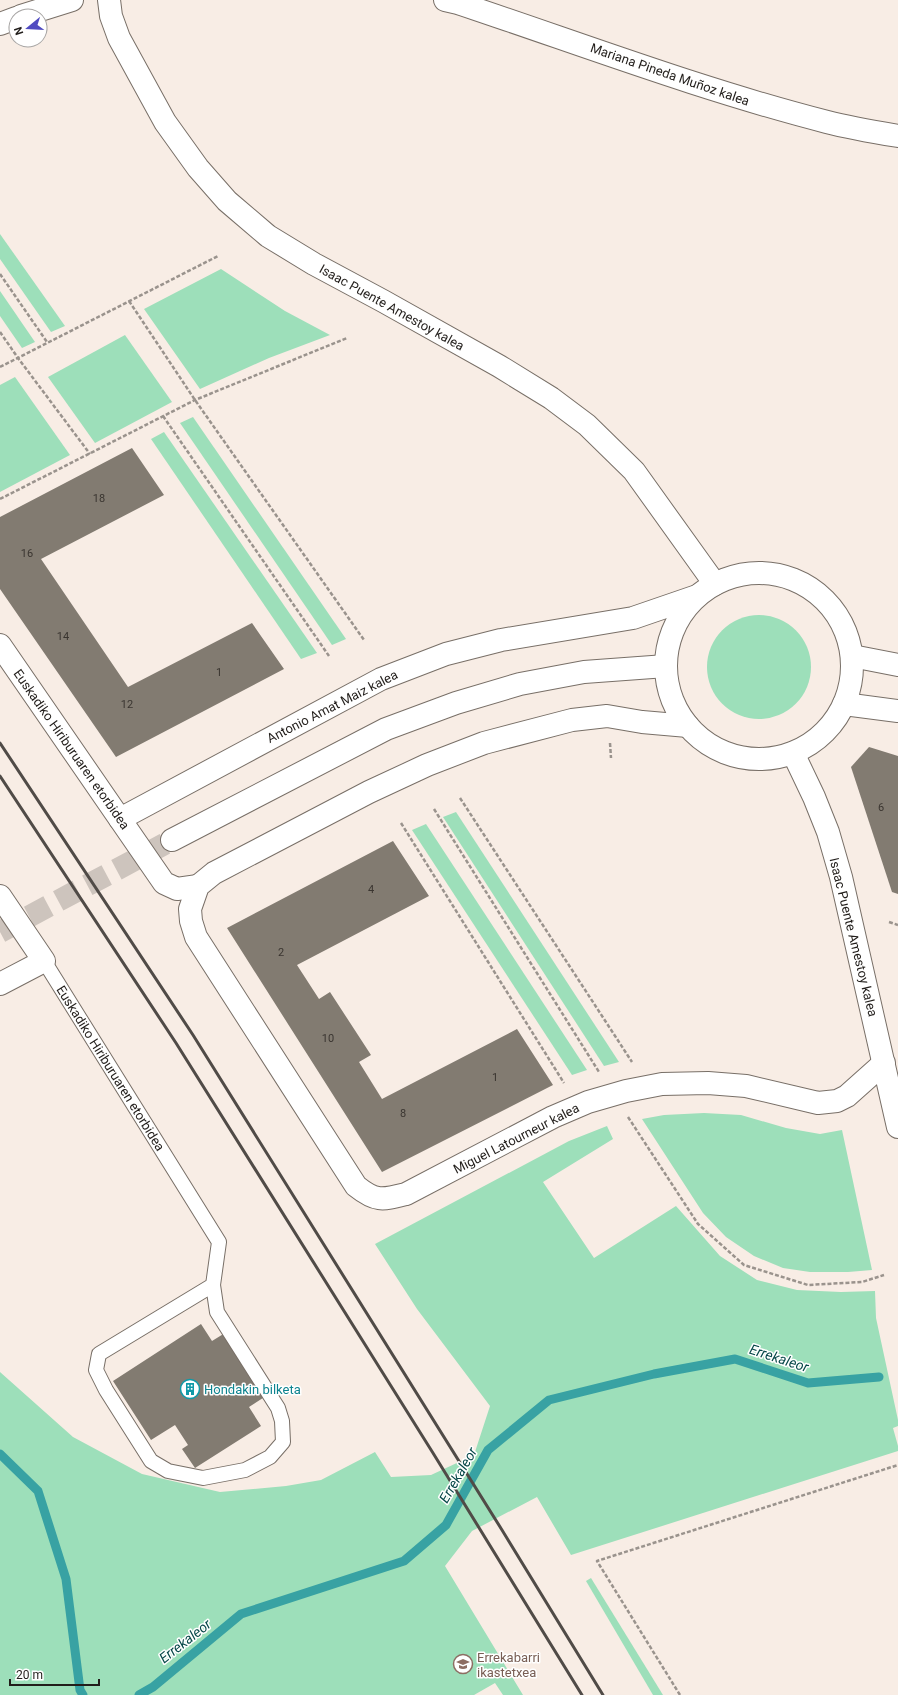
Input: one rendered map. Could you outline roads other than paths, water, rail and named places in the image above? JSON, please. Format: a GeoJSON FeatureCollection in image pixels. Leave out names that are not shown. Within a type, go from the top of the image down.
{"type":"FeatureCollection","features":[{"type":"Feature","properties":{"kind":"street"},"geometry":{"type":"LineString","coordinates":[[46,8],[72,0]]}},
{"type":"Feature","properties":{"kind":"street","name":"Isaac Puente Amestoy kalea"},"geometry":{"type":"LineString","coordinates":[[109,0],[111,16],[119,38],[165,122],[198,168],[227,201],[268,236],[314,264],[499,366],[551,398],[587,425],[634,471],[715,584]]}},
{"type":"Feature","properties":{"kind":"street","name":"Mariana Pineda Muñoz kalea"},"geometry":{"type":"LineString","coordinates":[[445,0],[570,40],[736,97],[828,123],[898,136]]}},
{"type":"Feature","properties":{"kind":"street"},"geometry":{"type":"LineString","coordinates":[[743,574],[774,574],[803,584],[827,602],[844,627],[852,656],[851,680],[844,704],[832,725],[814,742],[793,753],[765,759],[736,756],[710,745],[688,726],[672,698],[666,666],[668,647],[674,628],[684,611],[697,596],[715,584],[743,574]]}},
{"type":"Feature","properties":{"kind":"street","name":"Antonio Amat Maiz kalea"},"geometry":{"type":"LineString","coordinates":[[120,819],[381,679],[460,651],[501,640],[633,618],[697,596]]}},
{"type":"Feature","properties":{"kind":"street","name":"Euskadiko Hiriburuaren etorbidea"},"geometry":{"type":"LineString","coordinates":[[0,645],[164,883],[177,890],[198,886]]}},
{"type":"Feature","properties":{"kind":"street"},"geometry":{"type":"LineString","coordinates":[[852,656],[898,665]]}},
{"type":"Feature","properties":{"kind":"street"},"geometry":{"type":"LineString","coordinates":[[172,840],[386,730],[456,704],[520,684],[584,672],[666,666]]}},
{"type":"Feature","properties":{"kind":"street"},"geometry":{"type":"LineString","coordinates":[[844,704],[898,711]]}},
{"type":"Feature","properties":{"kind":"street"},"geometry":{"type":"LineString","coordinates":[[198,886],[214,873],[369,792],[426,765],[484,744],[522,732],[579,719],[608,716],[642,722],[688,726]]}},
{"type":"Feature","properties":{"kind":"street","name":"Isaac Puente Amestoy kalea"},"geometry":{"type":"LineString","coordinates":[[793,753],[814,797],[828,832],[841,877],[898,1127]]}},
{"type":"Feature","properties":{"kind":"street","name":"Miguel Latourneur kalea"},"geometry":{"type":"LineString","coordinates":[[198,886],[190,909],[191,921],[196,937],[356,1186],[369,1196],[387,1199],[406,1194],[553,1117],[588,1102],[626,1091],[662,1084],[746,1086],[818,1103],[837,1101],[847,1096],[884,1064]]}},
{"type":"Feature","properties":{"kind":"street","name":"Euskadiko Hiriburuaren etorbidea"},"geometry":{"type":"LineString","coordinates":[[0,896],[44,961]]}},
{"type":"Feature","properties":{"kind":"street"},"geometry":{"type":"LineString","coordinates":[[0,984],[44,961]]}},
{"type":"Feature","properties":{"kind":"lane","name":"Euskadiko Hiriburuaren etorbidea"},"geometry":{"type":"LineString","coordinates":[[44,961],[219,1242],[213,1285]]}},
{"type":"Feature","properties":{"kind":"lane"},"geometry":{"type":"LineString","coordinates":[[213,1285],[217,1312],[278,1408],[282,1421],[282,1442],[270,1457],[245,1470],[203,1478],[168,1471],[151,1461],[106,1390],[96,1370],[99,1354],[213,1285]]}},
{"type":"Feature","properties":{"kind":"waterway","name":"Errekaleor"},"geometry":{"type":"LineString","coordinates":[[139,1695],[153,1687],[241,1614],[404,1561],[446,1525],[488,1450],[549,1400],[654,1374],[735,1359],[808,1383],[879,1377]]}},
{"type":"Feature","properties":{"kind":"waterway","name":"Errekaleor"},"geometry":{"type":"LineString","coordinates":[[0,1454],[38,1491],[66,1579],[80,1690],[83,1695]]}},
{"type":"Feature","properties":{"kind":"tunnel"},"geometry":{"type":"LineString","coordinates":[[0,932],[172,840]]}},
{"type":"Feature","properties":{"kind":"railway"},"geometry":{"type":"LineString","coordinates":[[0,743],[193,1035],[502,1530],[603,1695]]}},
{"type":"Feature","properties":{"kind":"railway"},"geometry":{"type":"LineString","coordinates":[[0,776],[176,1043],[433,1453],[582,1695]]}},
{"type":"Feature","properties":{"kind":"place","name":"Hondakin bilketa"},"geometry":{"type":"Point","coordinates":[190,1389]}},
{"type":"Feature","properties":{"kind":"place","name":"Errekabarri ikastetxea"},"geometry":{"type":"Point","coordinates":[463,1664]}}]}
